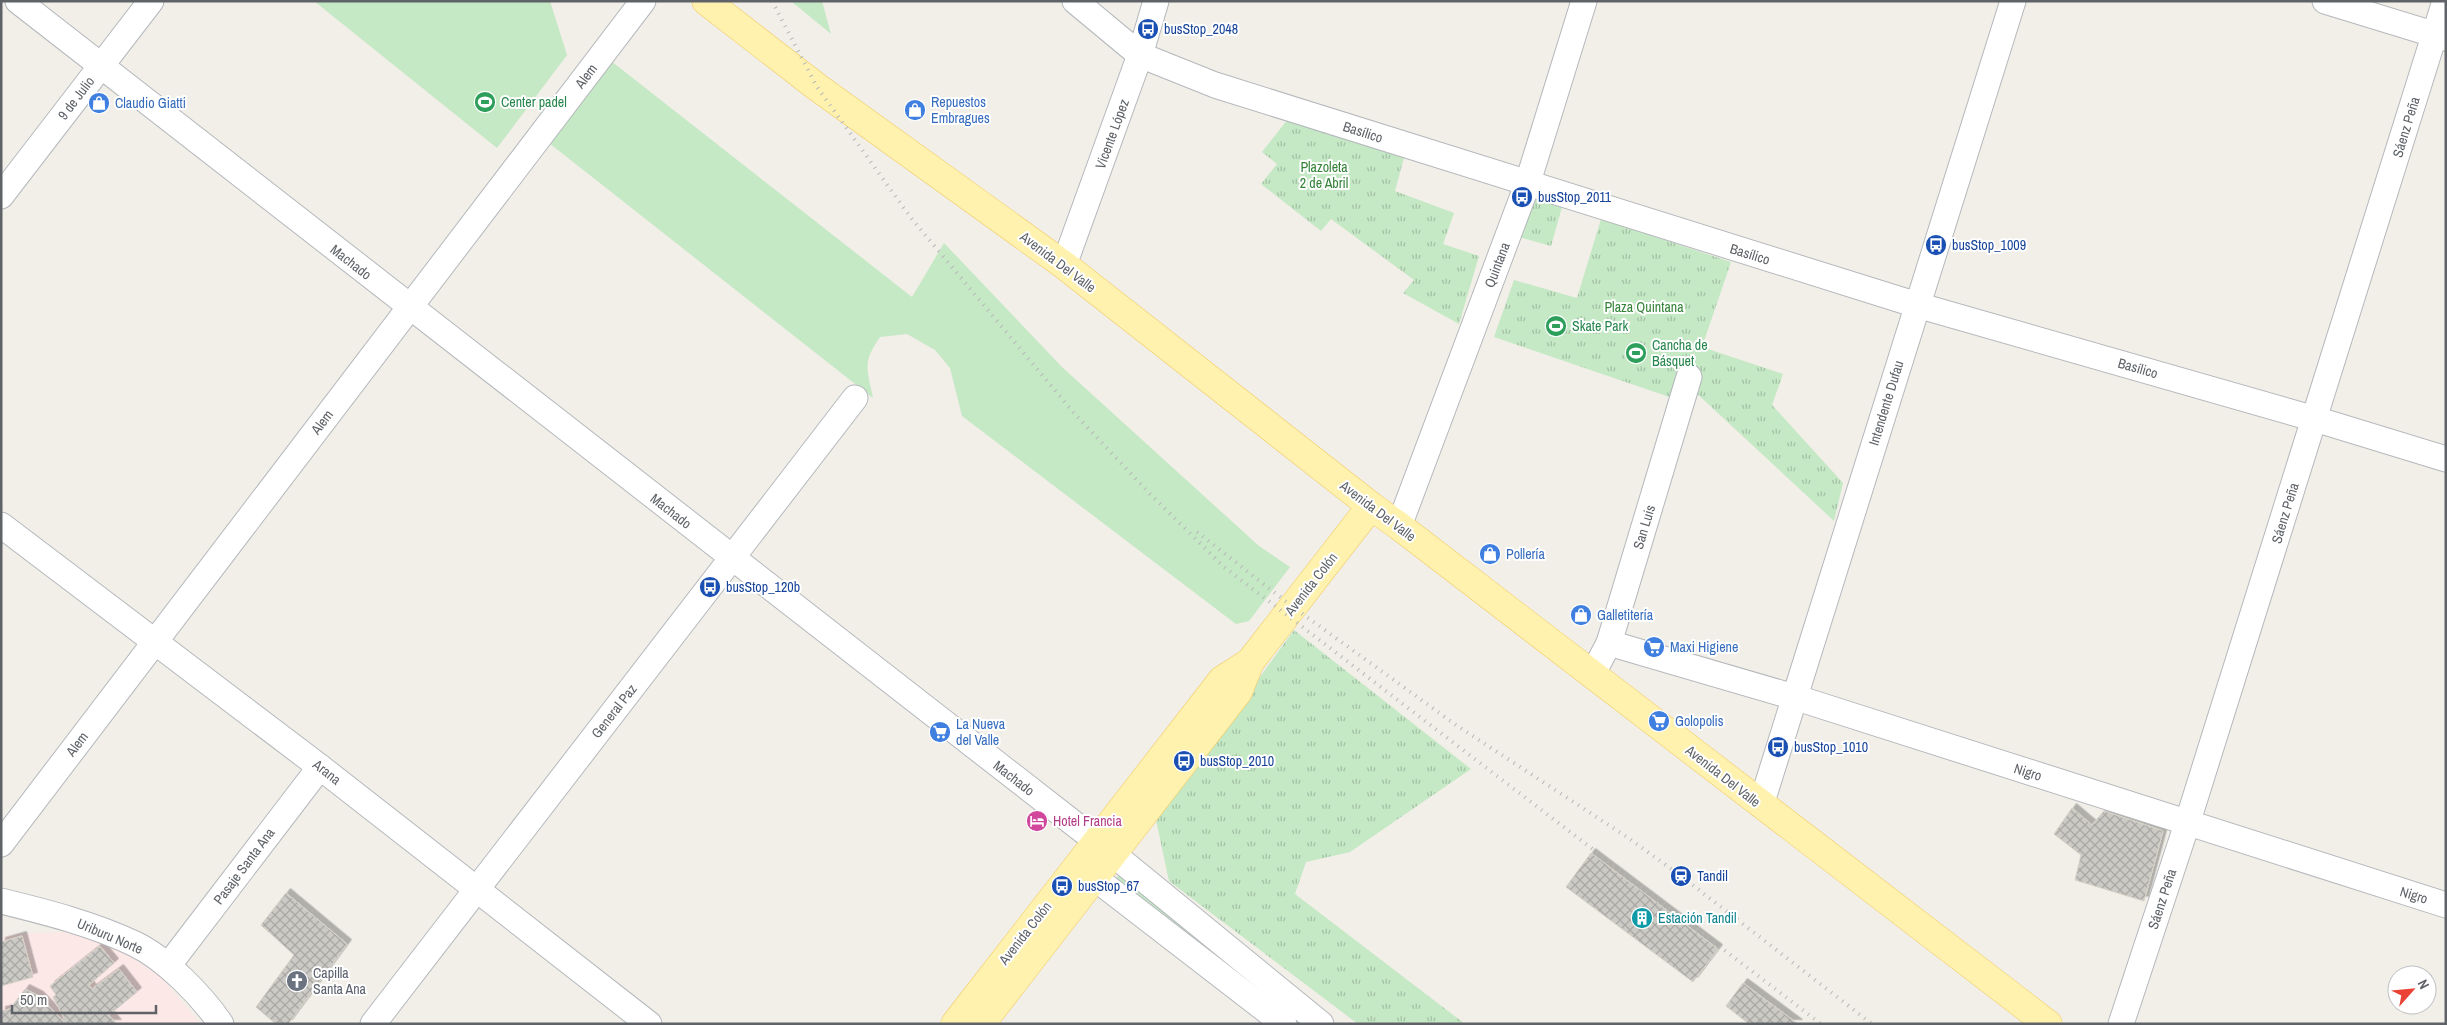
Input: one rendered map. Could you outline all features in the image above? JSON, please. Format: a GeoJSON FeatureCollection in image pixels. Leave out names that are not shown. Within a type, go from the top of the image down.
{"type":"FeatureCollection","features":[{"type":"Feature","properties":{"kind":"main road","name":"Avenida Del Valle"},"geometry":{"type":"LineString","coordinates":[[706,1],[817,87],[1064,265],[1371,506],[2048,1024]]}},
{"type":"Feature","properties":{"kind":"main road","name":"Avenida Colón"},"geometry":{"type":"LineString","coordinates":[[955,1024],[1238,692],[1250,662],[1371,506]]}},
{"type":"Feature","properties":{"kind":"main road","name":"Avenida Colón"},"geometry":{"type":"LineString","coordinates":[[981,1024],[1086,871]]}},
{"type":"Feature","properties":{"kind":"street","name":"Machado"},"geometry":{"type":"LineString","coordinates":[[18,1],[102,64],[409,307],[1105,848],[1321,1024]]}},
{"type":"Feature","properties":{"kind":"street","name":"9 de Julio"},"geometry":{"type":"LineString","coordinates":[[1,196],[151,1]]}},
{"type":"Feature","properties":{"kind":"street","name":"Alem"},"geometry":{"type":"LineString","coordinates":[[1,844],[643,1]]}},
{"type":"Feature","properties":{"kind":"street","name":"Basílico"},"geometry":{"type":"LineString","coordinates":[[1075,1],[1140,55],[1215,85],[1527,185],[1917,305],[2314,419],[2446,460]]}},
{"type":"Feature","properties":{"kind":"street","name":"Vicente López"},"geometry":{"type":"LineString","coordinates":[[1064,265],[1140,55],[1156,1]]}},
{"type":"Feature","properties":{"kind":"street","name":"Quintana"},"geometry":{"type":"LineString","coordinates":[[1399,526],[1527,185],[1584,1]]}},
{"type":"Feature","properties":{"kind":"street","name":"Intendente Dufau"},"geometry":{"type":"LineString","coordinates":[[1761,805],[2013,1]]}},
{"type":"Feature","properties":{"kind":"street"},"geometry":{"type":"LineString","coordinates":[[2325,1],[2440,36]]}},
{"type":"Feature","properties":{"kind":"street","name":"Sáenz Peña"},"geometry":{"type":"LineString","coordinates":[[2121,1024],[2187,824],[2314,419],[2440,36],[2445,1]]}},
{"type":"Feature","properties":{"kind":"street","name":"San Luis"},"geometry":{"type":"LineString","coordinates":[[1592,674],[1609,642],[1689,377]]}},
{"type":"Feature","properties":{"kind":"street","name":"General Paz"},"geometry":{"type":"LineString","coordinates":[[373,1024],[733,559],[855,398]]}},
{"type":"Feature","properties":{"kind":"street","name":"Arana"},"geometry":{"type":"LineString","coordinates":[[1,525],[154,643],[320,766],[475,890],[649,1024]]}},
{"type":"Feature","properties":{"kind":"street","name":"Nigro"},"geometry":{"type":"LineString","coordinates":[[1609,642],[1794,697],[2187,824],[2446,905]]}},
{"type":"Feature","properties":{"kind":"street","name":"Pasaje Santa Ana"},"geometry":{"type":"LineString","coordinates":[[168,966],[320,766]]}},
{"type":"Feature","properties":{"kind":"street"},"geometry":{"type":"LineString","coordinates":[[1086,871],[1284,1024]]}},
{"type":"Feature","properties":{"kind":"street","name":"Uriburu Norte"},"geometry":{"type":"LineString","coordinates":[[1,901],[45,912],[137,945],[168,966],[212,1011],[221,1024]]}},
{"type":"Feature","properties":{"kind":"shaded area"},"geometry":{"type":"Polygon","coordinates":[[[64,932],[117,947],[161,977],[201,1024],[1,1024],[1,938],[23,933],[64,932]]]}},
{"type":"Feature","properties":{"kind":"green space","name":"Center padel"},"geometry":{"type":"Polygon","coordinates":[[[314,1],[550,1],[567,55],[497,148],[314,1]]]}},
{"type":"Feature","properties":{"kind":"green space"},"geometry":{"type":"Polygon","coordinates":[[[791,1],[822,1],[831,34],[791,1]]]}},
{"type":"Feature","properties":{"kind":"green space"},"geometry":{"type":"Polygon","coordinates":[[[611,61],[912,297],[944,243],[1062,367],[1259,546],[1290,567],[1249,621],[1236,624],[962,416],[950,368],[935,350],[907,334],[880,337],[868,360],[868,372],[873,398],[549,143],[611,61]]]}},
{"type":"Feature","properties":{"kind":"green space","name":"Plazoleta 2 de Abril"},"geometry":{"type":"Polygon","coordinates":[[[1288,119],[1405,154],[1395,191],[1454,213],[1443,244],[1479,256],[1459,324],[1403,293],[1414,280],[1331,219],[1321,231],[1261,184],[1277,164],[1262,152],[1288,119]]]}},
{"type":"Feature","properties":{"kind":"green space"},"geometry":{"type":"Polygon","coordinates":[[[1531,198],[1562,207],[1551,246],[1519,237],[1531,198]]]}},
{"type":"Feature","properties":{"kind":"green space","name":"Plaza Quintana"},"geometry":{"type":"Polygon","coordinates":[[[1601,219],[1731,262],[1702,347],[1783,374],[1772,405],[1843,483],[1834,521],[1692,389],[1687,403],[1494,337],[1514,280],[1577,298],[1601,219]]]}},
{"type":"Feature","properties":{"kind":"green space"},"geometry":{"type":"Polygon","coordinates":[[[1294,630],[1471,769],[1350,852],[1306,862],[1295,894],[1465,1024],[1358,1024],[1169,881],[1156,820],[1294,630]]]}},
{"type":"Feature","properties":{"kind":"green space"},"geometry":{"type":"Polygon","coordinates":[[[1119,874],[1309,1024],[1297,1024],[1115,880],[1119,874]]]}},
{"type":"Feature","properties":{"kind":"building"},"geometry":{"type":"Polygon","coordinates":[[[2072,808],[2092,825],[2104,811],[2163,831],[2144,901],[2075,880],[2081,855],[2054,834],[2072,808]]]}},
{"type":"Feature","properties":{"kind":"building","name":"Estación Tandil"},"geometry":{"type":"Polygon","coordinates":[[[1591,853],[1718,949],[1693,982],[1566,887],[1591,853]]]}},
{"type":"Feature","properties":{"kind":"building","name":"Capilla Santa Ana"},"geometry":{"type":"Polygon","coordinates":[[[286,893],[347,944],[288,1024],[276,1024],[256,1007],[294,955],[261,925],[286,893]]]}},
{"type":"Feature","properties":{"kind":"building"},"geometry":{"type":"Polygon","coordinates":[[[22,936],[33,977],[1,986],[1,942],[22,936]]]}},
{"type":"Feature","properties":{"kind":"building"},"geometry":{"type":"Polygon","coordinates":[[[100,946],[114,963],[89,985],[92,989],[119,969],[137,992],[109,1015],[117,1024],[1,1024],[1,1011],[10,1009],[25,989],[39,996],[62,1020],[64,1018],[53,997],[56,995],[50,986],[100,946]]]}},
{"type":"Feature","properties":{"kind":"building"},"geometry":{"type":"Polygon","coordinates":[[[1743,983],[1798,1024],[1749,1024],[1726,1006],[1743,983]]]}},
{"type":"Feature","properties":{"kind":"railway"},"geometry":{"type":"LineString","coordinates":[[772,1],[817,87],[911,218],[1073,412],[1150,494],[1224,567],[1821,1024]]}},
{"type":"Feature","properties":{"kind":"railway"},"geometry":{"type":"LineString","coordinates":[[1197,532],[1293,607],[1456,725],[1627,837],[1681,876],[1872,1024]]}},
{"type":"Feature","properties":{"kind":"place","name":"busStop_2048"},"geometry":{"type":"Point","coordinates":[1148,29]}},
{"type":"Feature","properties":{"kind":"place","name":"Center padel"},"geometry":{"type":"Point","coordinates":[485,102]}},
{"type":"Feature","properties":{"kind":"place","name":"Claudio Giatti"},"geometry":{"type":"Point","coordinates":[99,103]}},
{"type":"Feature","properties":{"kind":"place","name":"Repuestos Embragues"},"geometry":{"type":"Point","coordinates":[915,110]}},
{"type":"Feature","properties":{"kind":"place","name":"busStop_2011"},"geometry":{"type":"Point","coordinates":[1522,197]}},
{"type":"Feature","properties":{"kind":"place","name":"busStop_1009"},"geometry":{"type":"Point","coordinates":[1936,245]}},
{"type":"Feature","properties":{"kind":"place","name":"Skate Park"},"geometry":{"type":"Point","coordinates":[1556,326]}},
{"type":"Feature","properties":{"kind":"place","name":"Cancha de Básquet"},"geometry":{"type":"Point","coordinates":[1636,353]}},
{"type":"Feature","properties":{"kind":"place","name":"Pollería"},"geometry":{"type":"Point","coordinates":[1490,554]}},
{"type":"Feature","properties":{"kind":"place","name":"busStop_120b"},"geometry":{"type":"Point","coordinates":[710,587]}},
{"type":"Feature","properties":{"kind":"place","name":"Galletitería"},"geometry":{"type":"Point","coordinates":[1581,615]}},
{"type":"Feature","properties":{"kind":"place","name":"Maxi Higiene"},"geometry":{"type":"Point","coordinates":[1654,647]}},
{"type":"Feature","properties":{"kind":"place","name":"Golopolis"},"geometry":{"type":"Point","coordinates":[1659,721]}},
{"type":"Feature","properties":{"kind":"place","name":"La Nueva del Valle"},"geometry":{"type":"Point","coordinates":[940,732]}},
{"type":"Feature","properties":{"kind":"place","name":"busStop_1010"},"geometry":{"type":"Point","coordinates":[1778,747]}},
{"type":"Feature","properties":{"kind":"place","name":"busStop_2010"},"geometry":{"type":"Point","coordinates":[1184,761]}},
{"type":"Feature","properties":{"kind":"place","name":"Hotel Francia"},"geometry":{"type":"Point","coordinates":[1037,821]}},
{"type":"Feature","properties":{"kind":"place","name":"Tandil"},"geometry":{"type":"Point","coordinates":[1681,876]}},
{"type":"Feature","properties":{"kind":"place","name":"busStop_67"},"geometry":{"type":"Point","coordinates":[1062,886]}},
{"type":"Feature","properties":{"kind":"place","name":"Estación Tandil"},"geometry":{"type":"Point","coordinates":[1642,918]}},
{"type":"Feature","properties":{"kind":"place","name":"Capilla Santa Ana"},"geometry":{"type":"Point","coordinates":[297,981]}}]}
